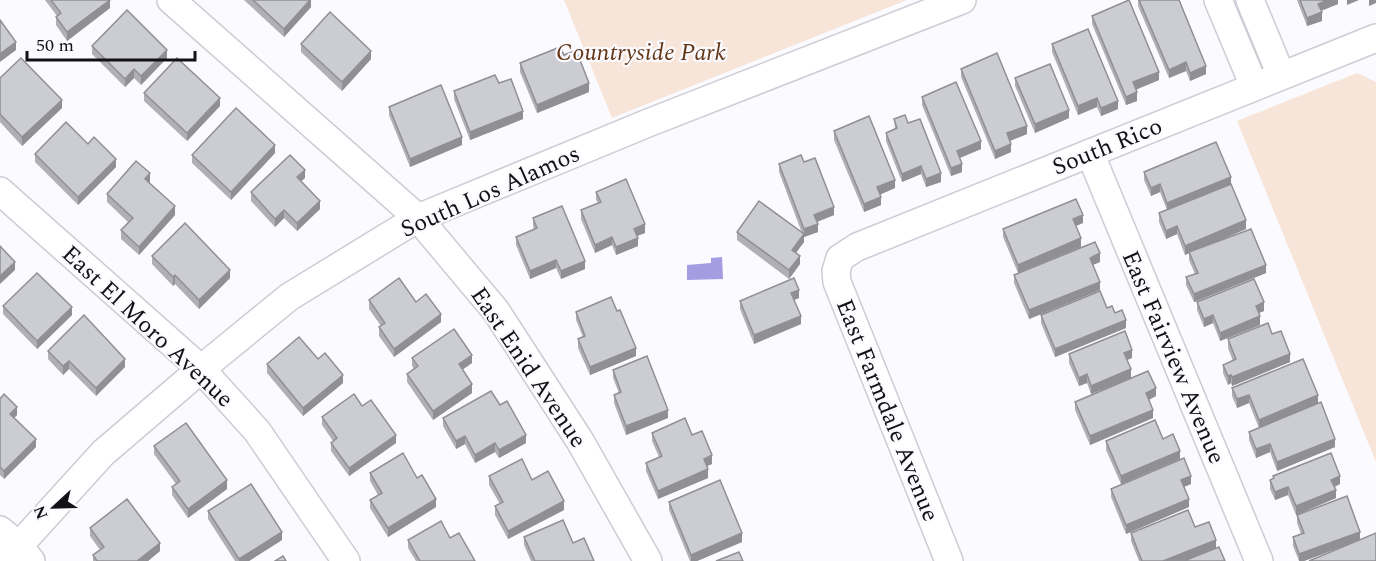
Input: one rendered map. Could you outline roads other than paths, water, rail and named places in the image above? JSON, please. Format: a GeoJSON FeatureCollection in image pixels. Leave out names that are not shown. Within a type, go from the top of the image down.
{"type":"FeatureCollection","features":[{"type":"Feature","properties":{"kind":"street","name":"South Los Alamos"},"geometry":{"type":"LineString","coordinates":[[13,549],[103,453],[289,297],[418,218],[627,132],[962,0]]}},
{"type":"Feature","properties":{"kind":"street"},"geometry":{"type":"LineString","coordinates":[[1218,0],[1254,86]]}},
{"type":"Feature","properties":{"kind":"street"},"geometry":{"type":"LineString","coordinates":[[1250,0],[1281,75]]}},
{"type":"Feature","properties":{"kind":"street","name":"East Enid Avenue"},"geometry":{"type":"LineString","coordinates":[[176,2],[418,218],[496,311],[580,441],[648,561]]}},
{"type":"Feature","properties":{"kind":"street","name":"South Rico"},"geometry":{"type":"LineString","coordinates":[[840,258],[857,247],[1376,38]]}},
{"type":"Feature","properties":{"kind":"street","name":"East Fairview Avenue"},"geometry":{"type":"LineString","coordinates":[[1090,153],[1259,561]]}},
{"type":"Feature","properties":{"kind":"street","name":"East El Moro Avenue"},"geometry":{"type":"LineString","coordinates":[[0,191],[201,369],[257,431],[346,561]]}},
{"type":"Feature","properties":{"kind":"street","name":"East Farmdale Avenue"},"geometry":{"type":"LineString","coordinates":[[840,258],[836,271],[837,282],[950,561]]}},
{"type":"Feature","properties":{"kind":"park label","name":"Countryside Park"},"geometry":{"type":"Point","coordinates":[641,52]}}]}
